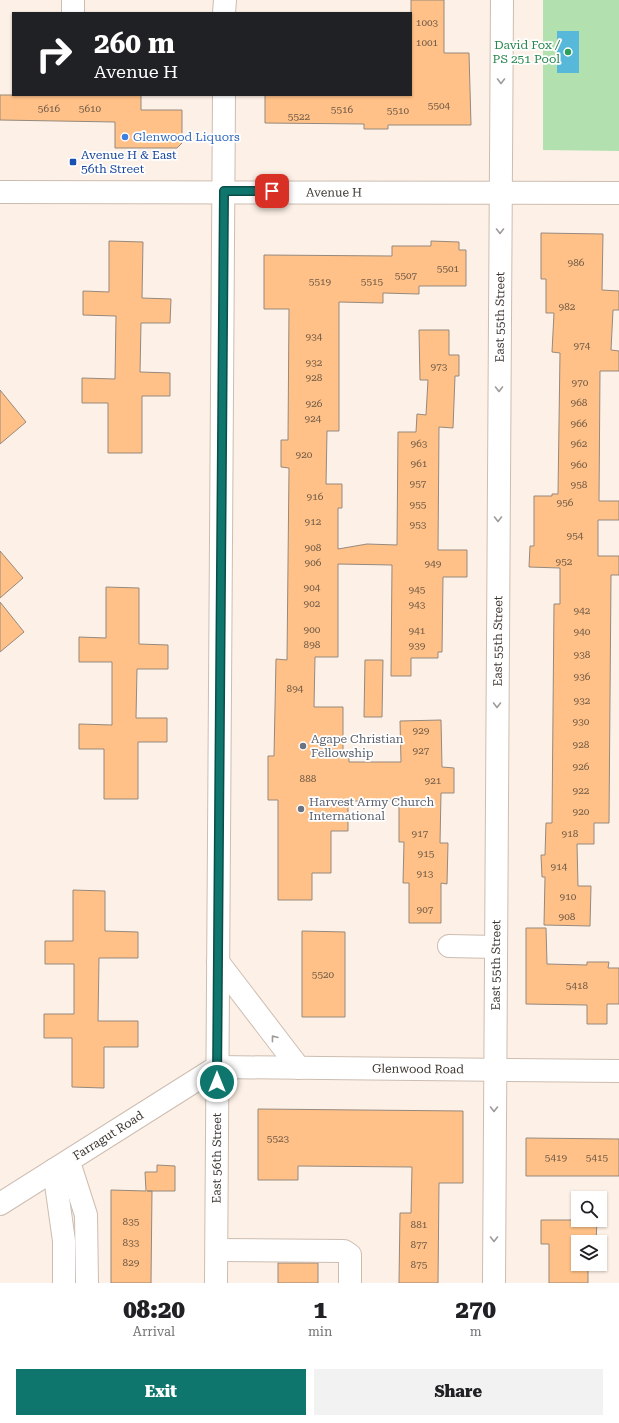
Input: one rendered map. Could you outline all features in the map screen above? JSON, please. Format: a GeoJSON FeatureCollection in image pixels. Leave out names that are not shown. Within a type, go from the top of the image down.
{"type":"FeatureCollection","features":[{"type":"Feature","properties":{"kind":"street"},"geometry":{"type":"LineString","coordinates":[[72,0],[72,12]]}},
{"type":"Feature","properties":{"kind":"street"},"geometry":{"type":"LineString","coordinates":[[224,0],[224,12]]}},
{"type":"Feature","properties":{"kind":"street","name":"East 55th Street"},"geometry":{"type":"LineString","coordinates":[[494,1283],[502,0]]}},
{"type":"Feature","properties":{"kind":"street","name":"East 56th Street"},"geometry":{"type":"LineString","coordinates":[[216,1283],[224,96]]}},
{"type":"Feature","properties":{"kind":"street","name":"Avenue H"},"geometry":{"type":"LineString","coordinates":[[0,192],[224,191],[619,193]]}},
{"type":"Feature","properties":{"kind":"street"},"geometry":{"type":"LineString","coordinates":[[449,946],[495,947]]}},
{"type":"Feature","properties":{"kind":"street"},"geometry":{"type":"LineString","coordinates":[[218,962],[299,1068]]}},
{"type":"Feature","properties":{"kind":"street","name":"Glenwood Road"},"geometry":{"type":"LineString","coordinates":[[217,1067],[619,1071]]}},
{"type":"Feature","properties":{"kind":"street","name":"Farragut Road"},"geometry":{"type":"LineString","coordinates":[[0,1204],[217,1067]]}},
{"type":"Feature","properties":{"kind":"street"},"geometry":{"type":"LineString","coordinates":[[62,1166],[64,1283]]}},
{"type":"Feature","properties":{"kind":"street"},"geometry":{"type":"LineString","coordinates":[[62,1166],[86,1215],[87,1283]]}},
{"type":"Feature","properties":{"kind":"street"},"geometry":{"type":"LineString","coordinates":[[217,1250],[344,1251],[350,1255],[350,1283]]}},
{"type":"Feature","properties":{"kind":"green space"},"geometry":{"type":"Polygon","coordinates":[[[543,0],[619,0],[619,151],[543,150],[543,0]]]}},
{"type":"Feature","properties":{"kind":"water","name":"David Fox / PS 251 Pool"},"geometry":{"type":"Polygon","coordinates":[[[557,31],[579,31],[579,73],[557,73],[557,31]]]}},
{"type":"Feature","properties":{"kind":"building"},"geometry":{"type":"Polygon","coordinates":[[[411,0],[444,0],[444,53],[469,53],[471,125],[388,125],[388,129],[364,129],[364,124],[265,123],[265,96],[412,96],[411,0]]]}},
{"type":"Feature","properties":{"kind":"building"},"geometry":{"type":"Polygon","coordinates":[[[0,95],[141,96],[141,110],[182,110],[182,143],[177,148],[115,148],[115,122],[0,120],[0,95]]]}},
{"type":"Feature","properties":{"kind":"building"},"geometry":{"type":"Polygon","coordinates":[[[541,233],[603,234],[602,290],[619,291],[619,310],[613,310],[611,350],[619,351],[619,371],[600,371],[599,501],[619,501],[619,520],[598,520],[598,556],[619,556],[619,575],[611,575],[609,823],[594,823],[594,844],[577,844],[578,886],[591,886],[590,926],[544,925],[545,877],[542,877],[541,855],[545,855],[546,823],[552,823],[554,604],[560,604],[560,568],[529,567],[530,546],[534,546],[534,496],[552,496],[552,494],[558,494],[560,353],[552,352],[554,313],[546,313],[546,279],[541,279],[541,233]]]}},
{"type":"Feature","properties":{"kind":"building"},"geometry":{"type":"Polygon","coordinates":[[[109,241],[143,242],[142,298],[171,299],[170,323],[141,323],[140,372],[170,373],[170,396],[142,396],[142,453],[108,453],[108,403],[82,403],[82,378],[115,379],[116,316],[83,315],[83,291],[109,292],[109,241]]]}},
{"type":"Feature","properties":{"kind":"building"},"geometry":{"type":"Polygon","coordinates":[[[431,241],[459,242],[459,250],[466,250],[466,286],[419,286],[419,294],[383,293],[383,303],[339,302],[339,431],[327,431],[326,484],[342,484],[342,508],[338,508],[338,549],[367,544],[397,545],[398,432],[416,432],[417,414],[426,415],[428,380],[420,380],[419,330],[449,330],[449,355],[459,355],[459,376],[455,376],[453,428],[439,427],[438,550],[467,550],[467,577],[443,577],[442,652],[438,652],[438,658],[411,658],[411,676],[391,676],[392,565],[338,564],[338,657],[315,657],[314,707],[343,707],[343,757],[349,757],[349,762],[401,762],[400,721],[441,720],[442,767],[454,768],[454,793],[441,793],[440,843],[448,843],[447,884],[441,883],[441,923],[409,923],[409,883],[403,883],[404,842],[399,842],[399,801],[348,801],[348,831],[331,831],[331,873],[312,873],[312,900],[278,900],[278,800],[268,800],[268,756],[274,756],[276,659],[287,660],[289,468],[281,467],[281,440],[288,440],[289,309],[264,309],[264,255],[392,256],[392,246],[431,246],[431,241]]]}},
{"type":"Feature","properties":{"kind":"building"},"geometry":{"type":"Polygon","coordinates":[[[0,390],[26,422],[0,444],[0,390]]]}},
{"type":"Feature","properties":{"kind":"building"},"geometry":{"type":"Polygon","coordinates":[[[0,551],[23,578],[0,598],[0,551]]]}},
{"type":"Feature","properties":{"kind":"building"},"geometry":{"type":"Polygon","coordinates":[[[106,587],[139,588],[139,644],[168,645],[168,669],[137,669],[136,718],[167,718],[167,742],[138,742],[138,799],[104,799],[104,749],[79,749],[79,724],[112,725],[112,662],[79,662],[79,637],[106,638],[106,587]]]}},
{"type":"Feature","properties":{"kind":"building"},"geometry":{"type":"Polygon","coordinates":[[[0,602],[24,632],[0,652],[0,602]]]}},
{"type":"Feature","properties":{"kind":"building"},"geometry":{"type":"Polygon","coordinates":[[[365,660],[383,660],[382,717],[364,717],[365,660]]]}},
{"type":"Feature","properties":{"kind":"building"},"geometry":{"type":"Polygon","coordinates":[[[73,890],[105,891],[105,931],[138,932],[138,958],[99,958],[98,1021],[138,1021],[138,1047],[104,1047],[104,1088],[72,1087],[72,1038],[44,1038],[44,1014],[74,1014],[74,964],[45,964],[45,941],[73,941],[73,890]]]}},
{"type":"Feature","properties":{"kind":"building"},"geometry":{"type":"Polygon","coordinates":[[[526,928],[546,928],[547,964],[587,965],[587,962],[609,962],[608,968],[619,968],[619,1004],[607,1004],[607,1024],[587,1024],[587,1005],[526,1004],[526,928]]]}},
{"type":"Feature","properties":{"kind":"building"},"geometry":{"type":"Polygon","coordinates":[[[302,931],[345,932],[345,1017],[302,1017],[302,931]]]}},
{"type":"Feature","properties":{"kind":"building"},"geometry":{"type":"Polygon","coordinates":[[[258,1109],[463,1111],[463,1183],[439,1183],[438,1283],[399,1283],[400,1213],[411,1213],[412,1167],[298,1166],[298,1180],[258,1180],[258,1109]]]}},
{"type":"Feature","properties":{"kind":"building"},"geometry":{"type":"Polygon","coordinates":[[[526,1138],[619,1139],[619,1176],[526,1176],[526,1138]]]}},
{"type":"Feature","properties":{"kind":"building"},"geometry":{"type":"Polygon","coordinates":[[[157,1165],[175,1166],[175,1191],[152,1191],[151,1283],[111,1283],[111,1190],[146,1191],[145,1172],[157,1172],[157,1165]]]}},
{"type":"Feature","properties":{"kind":"building"},"geometry":{"type":"Polygon","coordinates":[[[541,1220],[571,1220],[571,1227],[597,1227],[596,1235],[571,1235],[571,1271],[588,1271],[588,1283],[549,1283],[549,1244],[541,1244],[541,1220]]]}},
{"type":"Feature","properties":{"kind":"building"},"geometry":{"type":"Polygon","coordinates":[[[278,1263],[318,1263],[318,1283],[278,1283],[278,1263]]]}},
{"type":"Feature","properties":{"kind":"place","name":"David Fox / PS 251 Pool"},"geometry":{"type":"Point","coordinates":[568,52]}},
{"type":"Feature","properties":{"kind":"place","name":"Glenwood Liquors"},"geometry":{"type":"Point","coordinates":[125,137]}},
{"type":"Feature","properties":{"kind":"place","name":"Avenue H & East 56th Street"},"geometry":{"type":"Point","coordinates":[73,162]}},
{"type":"Feature","properties":{"kind":"place","name":"Agape Christian Fellowship"},"geometry":{"type":"Point","coordinates":[303,746]}},
{"type":"Feature","properties":{"kind":"place","name":"Harvest Army Church International"},"geometry":{"type":"Point","coordinates":[301,809]}},
{"type":"Feature","properties":{"kind":"route"},"geometry":{"type":"LineString","coordinates":[[217,1082],[224,191],[272,191]]}}]}
